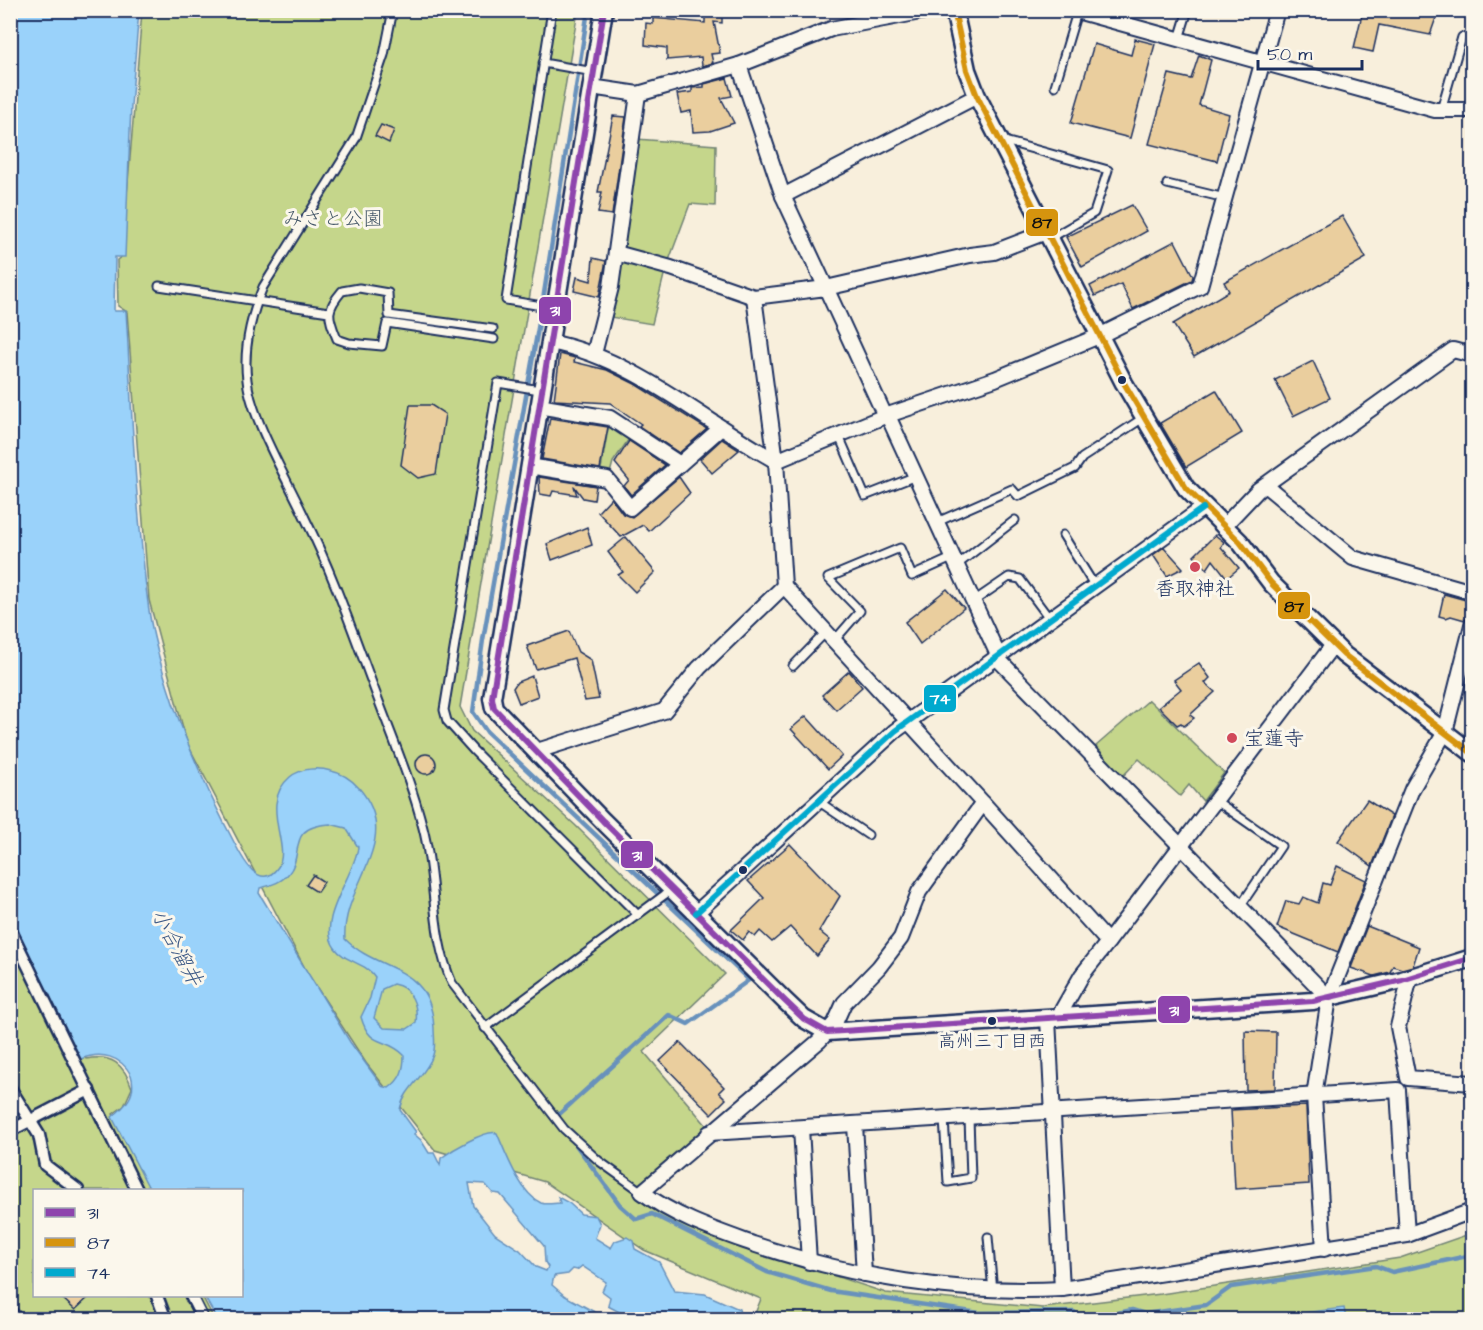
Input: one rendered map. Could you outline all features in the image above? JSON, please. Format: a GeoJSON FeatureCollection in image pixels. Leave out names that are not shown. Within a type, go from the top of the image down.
{"type":"FeatureCollection","features":[{"type":"Feature","properties":{"kind":"street"},"geometry":{"type":"LineString","coordinates":[[604,10],[539,398],[492,698],[494,708],[696,913],[804,1019],[819,1030],[827,1032],[1053,1019],[1313,1001],[1410,977],[1473,958]]}},
{"type":"Feature","properties":{"kind":"street"},"geometry":{"type":"LineString","coordinates":[[592,80],[638,94],[739,65],[831,29],[931,10]]}},
{"type":"Feature","properties":{"kind":"street"},"geometry":{"type":"LineString","coordinates":[[954,10],[967,70],[977,96],[1099,336],[1143,418],[1186,488],[1203,508],[1240,542],[1271,583],[1333,645],[1473,753]]}},
{"type":"Feature","properties":{"kind":"street"},"geometry":{"type":"LineString","coordinates":[[776,462],[887,416],[995,379],[1099,336],[1200,286],[1277,10]]}},
{"type":"Feature","properties":{"kind":"street"},"geometry":{"type":"LineString","coordinates":[[1075,11],[1441,110],[1473,110]]}},
{"type":"Feature","properties":{"kind":"street"},"geometry":{"type":"LineString","coordinates":[[739,65],[783,196],[938,522],[997,656],[1329,998]]}},
{"type":"Feature","properties":{"kind":"street"},"geometry":{"type":"LineString","coordinates":[[594,354],[611,287],[638,94]]}},
{"type":"Feature","properties":{"kind":"street"},"geometry":{"type":"LineString","coordinates":[[783,196],[977,96]]}},
{"type":"Feature","properties":{"kind":"street"},"geometry":{"type":"LineString","coordinates":[[616,253],[671,267],[754,297],[826,288],[970,255],[994,252],[1048,235]]}},
{"type":"Feature","properties":{"kind":"street"},"geometry":{"type":"LineString","coordinates":[[754,297],[776,462],[784,586],[1108,942]]}},
{"type":"Feature","properties":{"kind":"street"},"geometry":{"type":"LineString","coordinates":[[550,342],[594,354],[626,367],[776,462]]}},
{"type":"Feature","properties":{"kind":"street"},"geometry":{"type":"LineString","coordinates":[[1223,527],[1265,485],[1453,351],[1473,355]]}},
{"type":"Feature","properties":{"kind":"street"},"geometry":{"type":"LineString","coordinates":[[539,398],[610,418],[680,464]]}},
{"type":"Feature","properties":{"kind":"street"},"geometry":{"type":"LineString","coordinates":[[529,466],[607,478],[630,508],[721,428]]}},
{"type":"Feature","properties":{"kind":"street"},"geometry":{"type":"LineString","coordinates":[[1265,485],[1353,558],[1473,592]]}},
{"type":"Feature","properties":{"kind":"street"},"geometry":{"type":"LineString","coordinates":[[696,913],[907,722],[1203,508]]}},
{"type":"Feature","properties":{"kind":"street"},"geometry":{"type":"LineString","coordinates":[[537,751],[664,711],[699,668],[784,586]]}},
{"type":"Feature","properties":{"kind":"street"},"geometry":{"type":"LineString","coordinates":[[1324,1249],[1314,1096],[1329,998],[1412,789],[1445,732],[1473,625]]}},
{"type":"Feature","properties":{"kind":"street"},"geometry":{"type":"LineString","coordinates":[[1062,1289],[1052,1113],[1053,1019],[1082,975],[1182,847],[1333,645]]}},
{"type":"Feature","properties":{"kind":"street"},"geometry":{"type":"LineString","coordinates":[[983,803],[919,892],[901,938],[879,967],[843,1003],[827,1032],[642,1192],[709,1229],[809,1262],[936,1287],[993,1291],[1062,1289],[1324,1249],[1407,1235],[1473,1212]]}},
{"type":"Feature","properties":{"kind":"street"},"geometry":{"type":"LineString","coordinates":[[10,930],[136,1189]]}},
{"type":"Feature","properties":{"kind":"street"},"geometry":{"type":"LineString","coordinates":[[1410,977],[1398,1027],[1408,1078],[1473,1083]]}},
{"type":"Feature","properties":{"kind":"street"},"geometry":{"type":"LineString","coordinates":[[10,1088],[39,1135],[45,1164],[76,1189]]}},
{"type":"Feature","properties":{"kind":"street"},"geometry":{"type":"LineString","coordinates":[[10,1131],[89,1090]]}},
{"type":"Feature","properties":{"kind":"street"},"geometry":{"type":"LineString","coordinates":[[709,1133],[1398,1090],[1407,1235]]}},
{"type":"Feature","properties":{"kind":"street"},"geometry":{"type":"LineString","coordinates":[[855,1125],[864,1274]]}},
{"type":"Feature","properties":{"kind":"street"},"geometry":{"type":"LineString","coordinates":[[801,1128],[809,1262]]}},
{"type":"Feature","properties":{"kind":"street"},"geometry":{"type":"LineString","coordinates":[[157,1297],[166,1320]]}},
{"type":"Feature","properties":{"kind":"street"},"geometry":{"type":"LineString","coordinates":[[192,1297],[203,1320]]}},
{"type":"Feature","properties":{"kind":"street"},"geometry":{"type":"LineString","coordinates":[[10,1310],[17,1320]]}},
{"type":"Feature","properties":{"kind":"lane"},"geometry":{"type":"LineString","coordinates":[[393,10],[384,55],[356,138],[307,213],[256,303],[247,340],[246,381],[263,430],[328,566],[415,799],[433,874],[436,935],[442,961],[452,983],[564,1129],[599,1161],[642,1192]]}},
{"type":"Feature","properties":{"kind":"lane"},"geometry":{"type":"LineString","coordinates":[[552,10],[506,300],[555,308]]}},
{"type":"Feature","properties":{"kind":"lane"},"geometry":{"type":"LineString","coordinates":[[1179,39],[1188,10]]}},
{"type":"Feature","properties":{"kind":"lane"},"geometry":{"type":"LineString","coordinates":[[1055,86],[1075,11]]}},
{"type":"Feature","properties":{"kind":"lane"},"geometry":{"type":"LineString","coordinates":[[1441,110],[1462,37]]}},
{"type":"Feature","properties":{"kind":"lane"},"geometry":{"type":"LineString","coordinates":[[543,63],[592,80]]}},
{"type":"Feature","properties":{"kind":"lane"},"geometry":{"type":"LineString","coordinates":[[999,139],[1108,170],[1094,213],[1048,235]]}},
{"type":"Feature","properties":{"kind":"lane"},"geometry":{"type":"LineString","coordinates":[[1167,184],[1225,198]]}},
{"type":"Feature","properties":{"kind":"lane"},"geometry":{"type":"LineString","coordinates":[[159,286],[256,303],[329,312]]}},
{"type":"Feature","properties":{"kind":"lane"},"geometry":{"type":"LineString","coordinates":[[493,329],[389,315],[388,293],[359,288],[342,291],[332,304],[328,316],[337,339],[349,343],[382,346],[387,323],[494,339]]}},
{"type":"Feature","properties":{"kind":"lane"},"geometry":{"type":"LineString","coordinates":[[539,398],[498,383],[444,710],[447,721],[474,751],[639,915]]}},
{"type":"Feature","properties":{"kind":"lane"},"geometry":{"type":"LineString","coordinates":[[938,522],[1012,489],[1018,496],[1075,468],[1082,458],[1143,418]]}},
{"type":"Feature","properties":{"kind":"lane"},"geometry":{"type":"LineString","coordinates":[[838,436],[865,496],[916,476]]}},
{"type":"Feature","properties":{"kind":"lane"},"geometry":{"type":"LineString","coordinates":[[793,666],[860,611],[828,578],[900,548],[912,576],[955,561],[1015,520]]}},
{"type":"Feature","properties":{"kind":"lane"},"geometry":{"type":"LineString","coordinates":[[1063,535],[1094,585]]}},
{"type":"Feature","properties":{"kind":"lane"},"geometry":{"type":"LineString","coordinates":[[974,601],[1009,577],[1020,579],[1049,618]]}},
{"type":"Feature","properties":{"kind":"lane"},"geometry":{"type":"LineString","coordinates":[[1215,800],[1281,846],[1241,905]]}},
{"type":"Feature","properties":{"kind":"lane"},"geometry":{"type":"LineString","coordinates":[[818,801],[868,835]]}},
{"type":"Feature","properties":{"kind":"lane"},"geometry":{"type":"LineString","coordinates":[[485,1028],[672,889]]}},
{"type":"Feature","properties":{"kind":"lane"},"geometry":{"type":"LineString","coordinates":[[944,1119],[948,1182],[971,1178],[969,1118]]}},
{"type":"Feature","properties":{"kind":"lane"},"geometry":{"type":"LineString","coordinates":[[988,1237],[993,1291]]}},
{"type":"Feature","properties":{"kind":"green space","name":"みさと公園"},"geometry":{"type":"Polygon","coordinates":[[[142,11],[578,11],[460,707],[472,731],[575,825],[725,974],[644,1052],[707,1126],[638,1185],[710,1226],[778,1257],[886,1293],[1043,1308],[1161,1294],[1400,1258],[1472,1233],[1472,1319],[600,1319],[612,1313],[754,1316],[761,1299],[644,1250],[545,1182],[435,1150],[366,1063],[308,974],[187,743],[149,600],[127,312],[118,306],[117,260],[122,256],[142,11]]]}},
{"type":"Feature","properties":{"kind":"green space"},"geometry":{"type":"Polygon","coordinates":[[[636,139],[716,145],[715,206],[690,204],[665,271],[652,324],[610,317],[636,139]]]}},
{"type":"Feature","properties":{"kind":"green space"},"geometry":{"type":"Polygon","coordinates":[[[609,423],[631,436],[613,462],[609,477],[600,475],[609,423]]]}},
{"type":"Feature","properties":{"kind":"green space"},"geometry":{"type":"Polygon","coordinates":[[[1149,700],[1224,773],[1203,801],[1189,785],[1180,796],[1139,759],[1122,777],[1096,746],[1149,700]]]}},
{"type":"Feature","properties":{"kind":"green space"},"geometry":{"type":"Polygon","coordinates":[[[10,907],[86,1059],[110,1060],[121,1067],[129,1080],[132,1088],[124,1106],[113,1114],[150,1189],[33,1189],[33,1297],[203,1297],[214,1319],[11,1319],[10,907]]]}},
{"type":"Feature","properties":{"kind":"water","name":"小合溜井"},"geometry":{"type":"Polygon","coordinates":[[[11,10],[139,11],[131,106],[125,257],[115,257],[114,311],[126,311],[136,489],[146,592],[161,664],[178,717],[210,794],[242,857],[258,875],[271,874],[278,867],[281,848],[276,812],[277,800],[281,788],[294,774],[304,770],[321,769],[339,773],[356,785],[371,807],[376,826],[374,845],[346,919],[345,939],[358,950],[413,980],[423,991],[431,1007],[435,1045],[433,1055],[406,1095],[400,1110],[416,1132],[414,1134],[429,1153],[434,1153],[440,1165],[441,1158],[477,1137],[497,1133],[514,1172],[533,1198],[548,1204],[560,1203],[558,1197],[581,1214],[596,1216],[600,1224],[595,1238],[611,1248],[615,1241],[627,1237],[633,1241],[635,1249],[659,1262],[674,1291],[705,1294],[739,1309],[741,1319],[664,1319],[634,1313],[625,1315],[608,1306],[610,1297],[602,1291],[606,1282],[582,1266],[577,1270],[573,1269],[568,1274],[554,1276],[552,1285],[565,1296],[604,1317],[603,1319],[217,1319],[205,1297],[243,1297],[243,1189],[149,1189],[112,1117],[129,1099],[133,1088],[131,1075],[122,1063],[110,1057],[96,1055],[81,1059],[11,917],[11,10]],[[330,824],[307,830],[301,836],[294,865],[289,873],[272,885],[260,888],[259,893],[350,1042],[382,1086],[389,1088],[401,1074],[404,1055],[369,1034],[361,1017],[370,998],[375,977],[366,968],[339,953],[330,937],[333,912],[358,847],[346,828],[330,824]],[[393,984],[382,989],[374,1018],[384,1028],[407,1029],[416,1023],[415,1004],[405,989],[393,984]],[[469,1183],[473,1206],[495,1234],[520,1250],[536,1267],[546,1271],[548,1267],[545,1262],[544,1246],[500,1194],[493,1193],[485,1184],[469,1183]]]}},
{"type":"Feature","properties":{"kind":"water"},"geometry":{"type":"Polygon","coordinates":[[[1344,1308],[1346,1319],[1296,1319],[1295,1314],[1344,1308]]]}},
{"type":"Feature","properties":{"kind":"building"},"geometry":{"type":"Polygon","coordinates":[[[705,10],[722,10],[722,23],[714,22],[720,53],[711,54],[713,63],[702,66],[701,57],[667,60],[667,48],[645,45],[646,23],[653,24],[653,18],[705,23],[705,10]]]}},
{"type":"Feature","properties":{"kind":"building"},"geometry":{"type":"Polygon","coordinates":[[[1363,10],[1438,12],[1430,35],[1379,25],[1373,52],[1354,48],[1363,10]]]}},
{"type":"Feature","properties":{"kind":"building"},"geometry":{"type":"Polygon","coordinates":[[[1135,39],[1155,44],[1130,138],[1071,123],[1094,44],[1131,55],[1135,39]]]}},
{"type":"Feature","properties":{"kind":"building"},"geometry":{"type":"Polygon","coordinates":[[[1199,55],[1211,60],[1199,105],[1229,114],[1217,161],[1149,144],[1169,74],[1191,79],[1199,55]]]}},
{"type":"Feature","properties":{"kind":"building"},"geometry":{"type":"Polygon","coordinates":[[[727,78],[732,96],[721,98],[734,123],[710,131],[693,132],[691,111],[681,113],[677,94],[692,92],[692,88],[704,87],[704,84],[727,78]]]}},
{"type":"Feature","properties":{"kind":"building"},"geometry":{"type":"Polygon","coordinates":[[[613,116],[626,117],[612,215],[598,213],[602,192],[598,192],[613,116]]]}},
{"type":"Feature","properties":{"kind":"building"},"geometry":{"type":"Polygon","coordinates":[[[381,125],[394,130],[389,143],[375,136],[381,125]]]}},
{"type":"Feature","properties":{"kind":"building"},"geometry":{"type":"Polygon","coordinates":[[[1132,205],[1147,231],[1082,267],[1066,237],[1132,205]]]}},
{"type":"Feature","properties":{"kind":"building"},"geometry":{"type":"Polygon","coordinates":[[[1342,216],[1366,258],[1194,357],[1173,324],[1229,291],[1224,282],[1342,216]]]}},
{"type":"Feature","properties":{"kind":"building"},"geometry":{"type":"Polygon","coordinates":[[[1175,241],[1193,276],[1192,280],[1133,309],[1121,284],[1095,296],[1090,286],[1175,241]]]}},
{"type":"Feature","properties":{"kind":"building"},"geometry":{"type":"Polygon","coordinates":[[[593,258],[606,261],[599,297],[574,291],[577,277],[591,281],[593,258]]]}},
{"type":"Feature","properties":{"kind":"building"},"geometry":{"type":"Polygon","coordinates":[[[560,354],[575,358],[574,362],[607,370],[635,384],[707,429],[679,453],[610,403],[554,400],[560,354]]]}},
{"type":"Feature","properties":{"kind":"building"},"geometry":{"type":"Polygon","coordinates":[[[1313,361],[1330,398],[1293,416],[1275,380],[1313,361]]]}},
{"type":"Feature","properties":{"kind":"building"},"geometry":{"type":"Polygon","coordinates":[[[1216,390],[1242,433],[1186,467],[1160,423],[1216,390]]]}},
{"type":"Feature","properties":{"kind":"building"},"geometry":{"type":"Polygon","coordinates":[[[410,405],[431,405],[445,414],[436,474],[418,478],[401,465],[410,405]]]}},
{"type":"Feature","properties":{"kind":"building"},"geometry":{"type":"Polygon","coordinates":[[[550,418],[608,427],[600,469],[542,459],[550,418]]]}},
{"type":"Feature","properties":{"kind":"building"},"geometry":{"type":"Polygon","coordinates":[[[722,439],[739,450],[712,473],[700,459],[722,439]]]}},
{"type":"Feature","properties":{"kind":"building"},"geometry":{"type":"Polygon","coordinates":[[[629,441],[665,465],[631,495],[624,486],[629,480],[615,463],[629,441]]]}},
{"type":"Feature","properties":{"kind":"building"},"geometry":{"type":"Polygon","coordinates":[[[539,477],[596,486],[594,500],[583,498],[574,486],[577,495],[553,491],[551,496],[540,494],[539,477]]]}},
{"type":"Feature","properties":{"kind":"building"},"geometry":{"type":"Polygon","coordinates":[[[679,477],[690,493],[649,531],[643,525],[621,537],[598,512],[611,498],[623,514],[632,517],[679,477]]]}},
{"type":"Feature","properties":{"kind":"building"},"geometry":{"type":"Polygon","coordinates":[[[587,527],[592,545],[552,560],[547,544],[587,527]]]}},
{"type":"Feature","properties":{"kind":"building"},"geometry":{"type":"Polygon","coordinates":[[[1215,535],[1224,542],[1221,547],[1239,568],[1227,578],[1213,560],[1207,569],[1194,556],[1215,535]]]}},
{"type":"Feature","properties":{"kind":"building"},"geometry":{"type":"Polygon","coordinates":[[[626,537],[655,572],[635,592],[618,575],[623,572],[608,552],[626,537]]]}},
{"type":"Feature","properties":{"kind":"building"},"geometry":{"type":"Polygon","coordinates":[[[1164,547],[1183,568],[1167,576],[1153,555],[1164,547]]]}},
{"type":"Feature","properties":{"kind":"building"},"geometry":{"type":"Polygon","coordinates":[[[947,589],[964,608],[920,644],[905,622],[947,589]]]}},
{"type":"Feature","properties":{"kind":"building"},"geometry":{"type":"Polygon","coordinates":[[[1444,594],[1473,602],[1465,620],[1451,616],[1446,618],[1439,616],[1444,594]]]}},
{"type":"Feature","properties":{"kind":"building"},"geometry":{"type":"Polygon","coordinates":[[[569,631],[578,652],[591,660],[599,699],[585,701],[574,658],[536,669],[527,646],[569,631]]]}},
{"type":"Feature","properties":{"kind":"building"},"geometry":{"type":"Polygon","coordinates":[[[1199,663],[1210,678],[1205,683],[1215,692],[1190,715],[1194,718],[1184,726],[1181,723],[1177,725],[1159,707],[1181,689],[1174,680],[1199,663]]]}},
{"type":"Feature","properties":{"kind":"building"},"geometry":{"type":"Polygon","coordinates":[[[849,671],[862,687],[836,710],[822,695],[849,671]]]}},
{"type":"Feature","properties":{"kind":"building"},"geometry":{"type":"Polygon","coordinates":[[[532,676],[538,696],[519,703],[513,688],[517,682],[532,676]]]}},
{"type":"Feature","properties":{"kind":"building"},"geometry":{"type":"Polygon","coordinates":[[[806,716],[842,756],[828,769],[791,729],[806,716]]]}},
{"type":"Feature","properties":{"kind":"building"},"geometry":{"type":"Polygon","coordinates":[[[426,754],[433,757],[436,764],[433,771],[426,774],[419,771],[416,764],[419,757],[426,754]]]}},
{"type":"Feature","properties":{"kind":"building"},"geometry":{"type":"Polygon","coordinates":[[[1367,800],[1392,816],[1372,866],[1338,841],[1367,800]]]}},
{"type":"Feature","properties":{"kind":"building"},"geometry":{"type":"Polygon","coordinates":[[[790,844],[840,896],[819,931],[830,940],[817,956],[790,927],[772,942],[760,931],[755,937],[749,932],[743,940],[731,930],[764,898],[748,881],[790,844]]]}},
{"type":"Feature","properties":{"kind":"building"},"geometry":{"type":"Polygon","coordinates":[[[1337,866],[1366,880],[1338,952],[1277,927],[1286,901],[1299,904],[1303,897],[1318,903],[1323,883],[1330,885],[1337,866]]]}},
{"type":"Feature","properties":{"kind":"building"},"geometry":{"type":"Polygon","coordinates":[[[313,875],[324,882],[317,892],[306,885],[313,875]]]}},
{"type":"Feature","properties":{"kind":"building"},"geometry":{"type":"Polygon","coordinates":[[[1367,926],[1419,947],[1413,966],[1402,969],[1393,966],[1390,972],[1374,976],[1351,968],[1367,926]]]}},
{"type":"Feature","properties":{"kind":"building"},"geometry":{"type":"Polygon","coordinates":[[[1245,1031],[1276,1032],[1275,1089],[1246,1090],[1245,1031]]]}},
{"type":"Feature","properties":{"kind":"building"},"geometry":{"type":"Polygon","coordinates":[[[680,1042],[724,1087],[719,1092],[726,1099],[711,1114],[660,1061],[680,1042]]]}},
{"type":"Feature","properties":{"kind":"building"},"geometry":{"type":"Polygon","coordinates":[[[1306,1106],[1309,1184],[1235,1189],[1231,1110],[1306,1106]]]}},
{"type":"Feature","properties":{"kind":"building"},"geometry":{"type":"Polygon","coordinates":[[[61,1297],[89,1297],[75,1310],[61,1297]]]}},
{"type":"Feature","properties":{"kind":"waterway"},"geometry":{"type":"LineString","coordinates":[[558,1120],[556,1117],[669,1015],[688,1024],[749,980],[487,732],[473,712],[483,640],[543,300],[588,10]]}},
{"type":"Feature","properties":{"kind":"waterway"},"geometry":{"type":"LineString","coordinates":[[573,1141],[620,1205],[636,1219],[652,1214],[767,1272],[831,1291],[979,1313],[1074,1312],[1081,1320]]}},
{"type":"Feature","properties":{"kind":"waterway"},"geometry":{"type":"LineString","coordinates":[[1084,1320],[1132,1310],[1145,1314],[1206,1305],[1231,1287],[1376,1266],[1392,1272],[1472,1255]]}},
{"type":"Feature","properties":{"kind":"transit line","name":"31"},"geometry":{"type":"LineString","coordinates":[[604,10],[492,698],[494,708],[603,821],[785,1001],[804,1019],[827,1032],[1313,1001],[1402,980],[1472,958]]}},
{"type":"Feature","properties":{"kind":"transit line","name":"87"},"geometry":{"type":"LineString","coordinates":[[954,10],[967,70],[977,96],[1124,383],[1186,488],[1240,542],[1271,583],[1344,655],[1472,753]]}},
{"type":"Feature","properties":{"kind":"transit line","name":"74"},"geometry":{"type":"LineString","coordinates":[[696,913],[895,731],[1203,508]]}},
{"type":"Feature","properties":{"kind":"place","name":"香取神社"},"geometry":{"type":"Point","coordinates":[1195,567]}},
{"type":"Feature","properties":{"kind":"place","name":"宝蓮寺"},"geometry":{"type":"Point","coordinates":[1232,738]}},
{"type":"Feature","properties":{"kind":"place","name":"高州三丁目西"},"geometry":{"type":"Point","coordinates":[992,1021]}}]}
